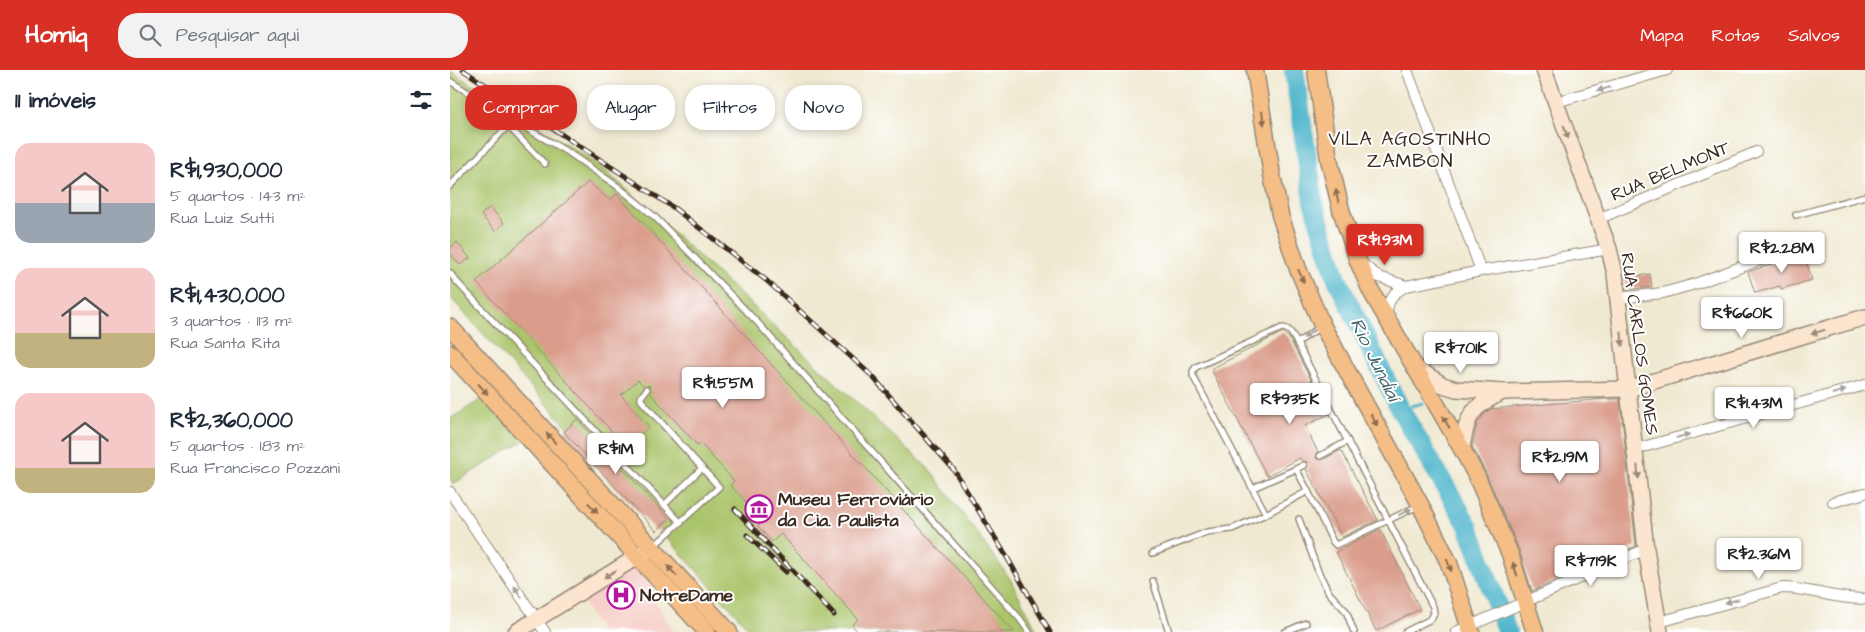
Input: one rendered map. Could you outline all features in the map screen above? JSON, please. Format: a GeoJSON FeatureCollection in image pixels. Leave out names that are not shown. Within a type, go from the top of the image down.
{"type":"FeatureCollection","features":[{"type":"Feature","properties":{"kind":"main road"},"geometry":{"type":"LineString","coordinates":[[1255,70],[1280,214],[1298,269],[1322,325],[1420,504],[1449,563],[1469,628]]}},
{"type":"Feature","properties":{"kind":"main road"},"geometry":{"type":"LineString","coordinates":[[1316,70],[1329,158],[1341,210],[1358,261],[1385,317],[1462,449],[1476,477],[1510,554],[1521,604],[1535,632]]}},
{"type":"Feature","properties":{"kind":"main road"},"geometry":{"type":"LineString","coordinates":[[450,327],[645,552],[707,632]]}},
{"type":"Feature","properties":{"kind":"main road"},"geometry":{"type":"LineString","coordinates":[[450,353],[645,552],[730,632]]}},
{"type":"Feature","properties":{"kind":"street"},"geometry":{"type":"LineString","coordinates":[[1407,70],[1481,271]]}},
{"type":"Feature","properties":{"kind":"street","name":"RUA CARLOS GOMES"},"geometry":{"type":"LineString","coordinates":[[1544,70],[1609,249],[1619,298],[1646,549],[1660,627]]}},
{"type":"Feature","properties":{"kind":"street"},"geometry":{"type":"LineString","coordinates":[[1556,102],[1667,70]]}},
{"type":"Feature","properties":{"kind":"street","name":"RUA BELMONT"},"geometry":{"type":"LineString","coordinates":[[1598,219],[1756,152]]}},
{"type":"Feature","properties":{"kind":"street"},"geometry":{"type":"LineString","coordinates":[[1619,298],[1663,293],[1695,284],[1795,247]]}},
{"type":"Feature","properties":{"kind":"street"},"geometry":{"type":"LineString","coordinates":[[1385,317],[1389,302],[1395,294],[1406,286],[1609,249]]}},
{"type":"Feature","properties":{"kind":"street"},"geometry":{"type":"LineString","coordinates":[[1358,261],[1380,277],[1406,286]]}},
{"type":"Feature","properties":{"kind":"street"},"geometry":{"type":"LineString","coordinates":[[1414,367],[1443,385],[1456,389],[1503,392],[1628,389],[1865,318]]}},
{"type":"Feature","properties":{"kind":"street"},"geometry":{"type":"LineString","coordinates":[[1636,449],[1865,384]]}},
{"type":"Feature","properties":{"kind":"street"},"geometry":{"type":"LineString","coordinates":[[1462,449],[1466,389]]}},
{"type":"Feature","properties":{"kind":"street"},"geometry":{"type":"LineString","coordinates":[[1464,426],[1476,408],[1485,400],[1503,392]]}},
{"type":"Feature","properties":{"kind":"street"},"geometry":{"type":"LineString","coordinates":[[450,492],[545,632]]}},
{"type":"Feature","properties":{"kind":"street"},"geometry":{"type":"LineString","coordinates":[[1833,502],[1865,493]]}},
{"type":"Feature","properties":{"kind":"street"},"geometry":{"type":"LineString","coordinates":[[1469,628],[1646,549]]}},
{"type":"Feature","properties":{"kind":"street"},"geometry":{"type":"LineString","coordinates":[[516,632],[645,552]]}},
{"type":"Feature","properties":{"kind":"street"},"geometry":{"type":"LineString","coordinates":[[1660,627],[1782,588],[1797,588],[1849,600],[1865,599]]}},
{"type":"Feature","properties":{"kind":"lane"},"geometry":{"type":"LineString","coordinates":[[450,81],[465,91]]}},
{"type":"Feature","properties":{"kind":"lane"},"geometry":{"type":"LineString","coordinates":[[450,186],[504,130]]}},
{"type":"Feature","properties":{"kind":"lane"},"geometry":{"type":"LineString","coordinates":[[512,130],[545,164]]}},
{"type":"Feature","properties":{"kind":"lane"},"geometry":{"type":"LineString","coordinates":[[529,130],[569,153],[617,186],[661,223],[757,322],[1020,619],[1029,632]]}},
{"type":"Feature","properties":{"kind":"lane"},"geometry":{"type":"LineString","coordinates":[[1796,216],[1865,196]]}},
{"type":"Feature","properties":{"kind":"lane"},"geometry":{"type":"LineString","coordinates":[[450,274],[681,523]]}},
{"type":"Feature","properties":{"kind":"lane"},"geometry":{"type":"LineString","coordinates":[[1296,344],[1322,325]]}},
{"type":"Feature","properties":{"kind":"lane"},"geometry":{"type":"LineString","coordinates":[[1266,514],[1193,376],[1193,371],[1196,367],[1282,328],[1286,328],[1290,331],[1433,607],[1434,614],[1431,619],[1405,632]]}},
{"type":"Feature","properties":{"kind":"lane"},"geometry":{"type":"LineString","coordinates":[[645,552],[681,523],[719,488],[641,400],[641,397],[647,390]]}},
{"type":"Feature","properties":{"kind":"lane"},"geometry":{"type":"LineString","coordinates":[[1320,456],[1348,442]]}},
{"type":"Feature","properties":{"kind":"lane"},"geometry":{"type":"LineString","coordinates":[[1253,488],[1304,465]]}},
{"type":"Feature","properties":{"kind":"lane"},"geometry":{"type":"LineString","coordinates":[[664,505],[702,468]]}},
{"type":"Feature","properties":{"kind":"lane"},"geometry":{"type":"LineString","coordinates":[[1296,469],[1336,546],[1420,504]]}},
{"type":"Feature","properties":{"kind":"lane"},"geometry":{"type":"LineString","coordinates":[[1153,553],[1207,532],[1232,529],[1266,514],[1308,491]]}},
{"type":"Feature","properties":{"kind":"lane"},"geometry":{"type":"LineString","coordinates":[[1298,519],[1318,571],[1329,593],[1346,610],[1354,632]]}},
{"type":"Feature","properties":{"kind":"lane"},"geometry":{"type":"LineString","coordinates":[[1153,581],[1169,632]]}},
{"type":"Feature","properties":{"kind":"lane"},"geometry":{"type":"LineString","coordinates":[[1285,632],[1306,623]]}},
{"type":"Feature","properties":{"kind":"shaded area","name":"NotreDame"},"geometry":{"type":"Polygon","coordinates":[[[638,565],[656,585],[647,589],[674,632],[601,632],[582,601],[638,565]]]}},
{"type":"Feature","properties":{"kind":"green space"},"geometry":{"type":"Polygon","coordinates":[[[450,71],[472,85],[465,85],[465,130],[544,130],[599,165],[930,470],[1009,577],[1038,632],[752,632],[450,297],[450,71]]]}},
{"type":"Feature","properties":{"kind":"green space"},"geometry":{"type":"Polygon","coordinates":[[[483,398],[523,441],[453,484],[450,479],[450,419],[483,398]]]}},
{"type":"Feature","properties":{"kind":"building"},"geometry":{"type":"Polygon","coordinates":[[[588,182],[610,200],[617,194],[1014,632],[858,632],[852,625],[858,619],[781,534],[772,542],[758,526],[763,520],[730,485],[734,481],[701,444],[698,446],[650,393],[650,386],[644,386],[638,380],[621,395],[649,427],[626,447],[476,282],[588,182]]]}},
{"type":"Feature","properties":{"kind":"building"},"geometry":{"type":"Polygon","coordinates":[[[490,207],[504,223],[495,231],[481,215],[490,207]]]}},
{"type":"Feature","properties":{"kind":"building"},"geometry":{"type":"Polygon","coordinates":[[[457,242],[470,258],[460,265],[450,253],[450,248],[457,242]]]}},
{"type":"Feature","properties":{"kind":"building"},"geometry":{"type":"Polygon","coordinates":[[[1802,248],[1812,280],[1781,289],[1780,286],[1755,293],[1748,272],[1773,264],[1797,253],[1802,248]]]}},
{"type":"Feature","properties":{"kind":"building"},"geometry":{"type":"Polygon","coordinates":[[[1650,274],[1652,287],[1626,290],[1625,278],[1650,274]]]}},
{"type":"Feature","properties":{"kind":"building"},"geometry":{"type":"Polygon","coordinates":[[[1283,332],[1289,338],[1329,414],[1305,426],[1318,452],[1316,458],[1322,460],[1341,450],[1378,520],[1342,537],[1306,469],[1308,466],[1307,462],[1302,461],[1300,458],[1267,476],[1211,369],[1283,332]]]}},
{"type":"Feature","properties":{"kind":"building"},"geometry":{"type":"Polygon","coordinates":[[[1620,399],[1636,546],[1532,591],[1519,550],[1486,473],[1472,446],[1477,424],[1490,409],[1620,399]]]}},
{"type":"Feature","properties":{"kind":"building"},"geometry":{"type":"Polygon","coordinates":[[[577,419],[669,519],[656,531],[564,432],[577,419]]]}},
{"type":"Feature","properties":{"kind":"building"},"geometry":{"type":"Polygon","coordinates":[[[1380,529],[1420,609],[1376,631],[1336,552],[1380,529]]]}},
{"type":"Feature","properties":{"kind":"waterway","name":"Rio Jundiaí"},"geometry":{"type":"LineString","coordinates":[[1294,70],[1314,205],[1337,279],[1400,409],[1469,527],[1507,632]]}},
{"type":"Feature","properties":{"kind":"waterway"},"geometry":{"type":"LineString","coordinates":[[1400,409],[1423,403]]}},
{"type":"Feature","properties":{"kind":"railway"},"geometry":{"type":"LineString","coordinates":[[463,70],[674,208],[767,281],[872,376],[954,470],[1050,632]]}},
{"type":"Feature","properties":{"kind":"railway"},"geometry":{"type":"LineString","coordinates":[[735,509],[834,615]]}},
{"type":"Feature","properties":{"kind":"railway"},"geometry":{"type":"LineString","coordinates":[[747,535],[786,572]]}},
{"type":"Feature","properties":{"kind":"place","name":"Museu Ferroviário da Cia. Paulista"},"geometry":{"type":"Point","coordinates":[759,509]}},
{"type":"Feature","properties":{"kind":"place","name":"NotreDame"},"geometry":{"type":"Point","coordinates":[621,595]}},
{"type":"Feature","properties":{"kind":"district","name":"VILA AGOSTINHO ZAMBON"},"geometry":{"type":"Point","coordinates":[1410,149]}}]}
